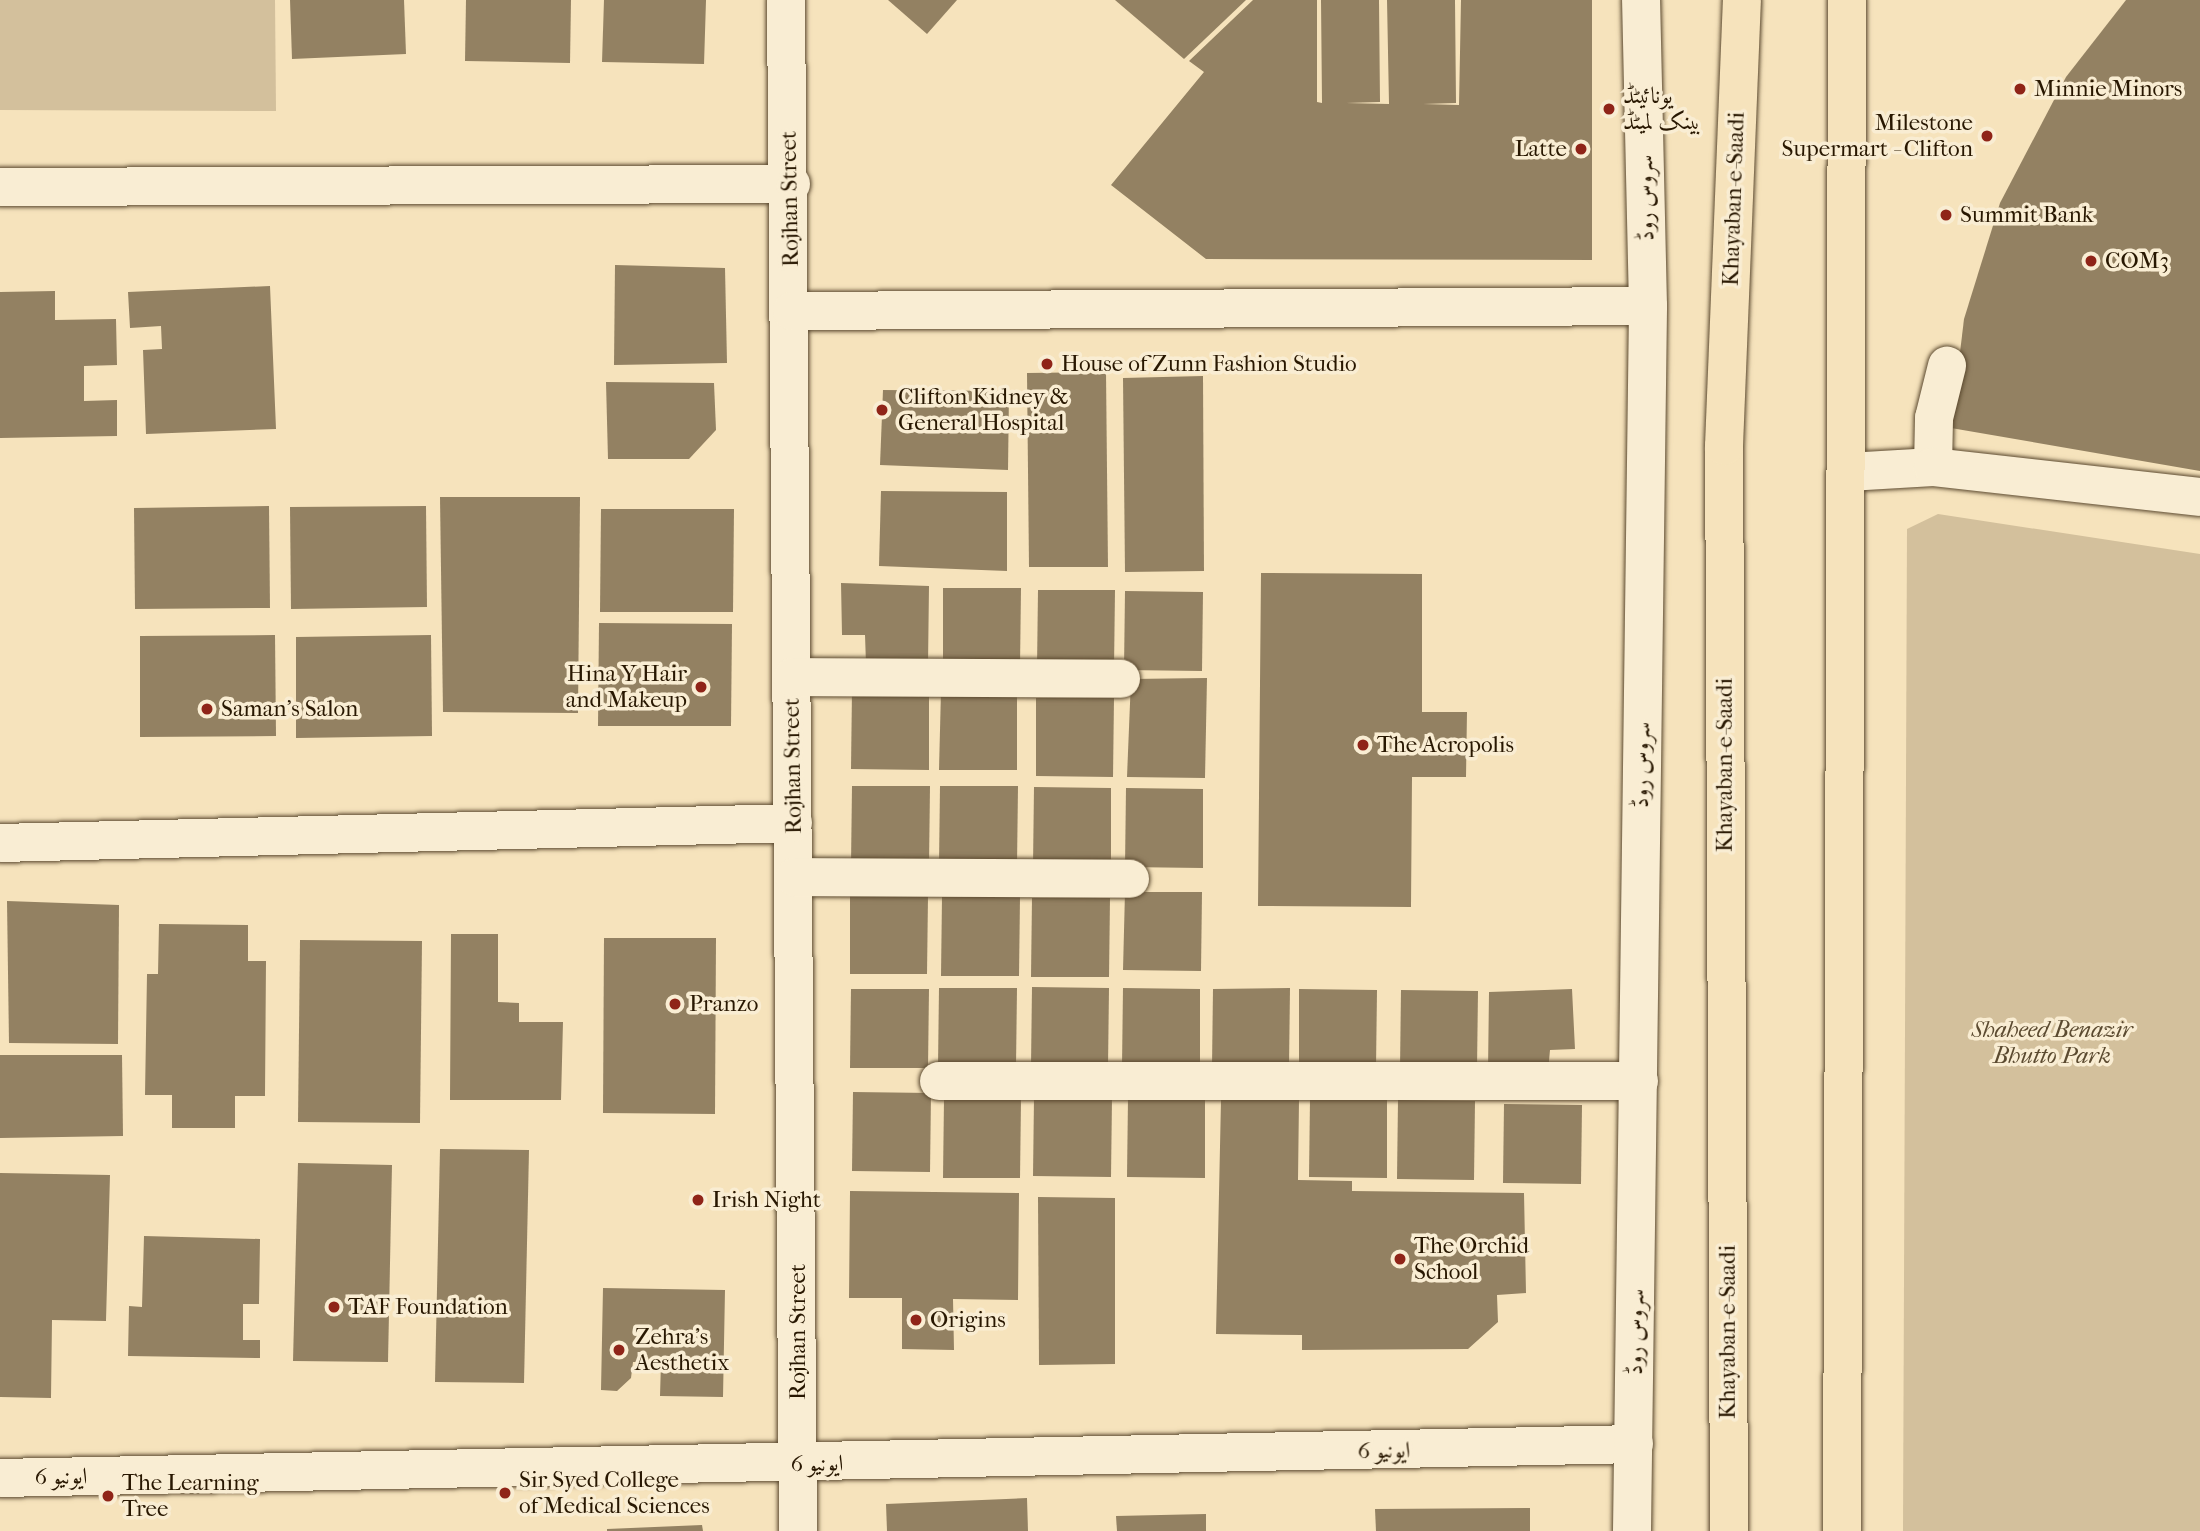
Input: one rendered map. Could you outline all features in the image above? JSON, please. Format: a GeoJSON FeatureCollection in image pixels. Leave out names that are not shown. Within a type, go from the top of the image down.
{"type":"FeatureCollection","features":[{"type":"Feature","properties":{"kind":"main road","name":"Khayaban-e-Saadi"},"geometry":{"type":"LineString","coordinates":[[1729,1531],[1724,446],[1742,0]]}},
{"type":"Feature","properties":{"kind":"main road"},"geometry":{"type":"LineString","coordinates":[[1842,1531],[1848,471],[1847,0]]}},
{"type":"Feature","properties":{"kind":"street","name":"Rojhan Street"},"geometry":{"type":"LineString","coordinates":[[786,0],[792,311],[798,1531]]}},
{"type":"Feature","properties":{"kind":"street","name":"سروس روڈ"},"geometry":{"type":"LineString","coordinates":[[1632,1531],[1648,306],[1641,0]]}},
{"type":"Feature","properties":{"kind":"street"},"geometry":{"type":"LineString","coordinates":[[0,187],[791,184]]}},
{"type":"Feature","properties":{"kind":"street"},"geometry":{"type":"LineString","coordinates":[[792,311],[1648,306]]}},
{"type":"Feature","properties":{"kind":"street"},"geometry":{"type":"LineString","coordinates":[[1933,467],[1934,418],[1947,366]]}},
{"type":"Feature","properties":{"kind":"street"},"geometry":{"type":"LineString","coordinates":[[1848,471],[1933,467],[2200,497]]}},
{"type":"Feature","properties":{"kind":"street"},"geometry":{"type":"LineString","coordinates":[[793,677],[1121,679]]}},
{"type":"Feature","properties":{"kind":"street"},"geometry":{"type":"LineString","coordinates":[[0,843],[793,823]]}},
{"type":"Feature","properties":{"kind":"street"},"geometry":{"type":"LineString","coordinates":[[796,877],[1130,879]]}},
{"type":"Feature","properties":{"kind":"street"},"geometry":{"type":"LineString","coordinates":[[939,1081],[1639,1081]]}},
{"type":"Feature","properties":{"kind":"street","name":"ایونیو 6"},"geometry":{"type":"LineString","coordinates":[[0,1478],[799,1464],[1634,1444]]}},
{"type":"Feature","properties":{"kind":"green space"},"geometry":{"type":"Polygon","coordinates":[[[0,0],[275,0],[276,111],[0,110],[0,0]]]}},
{"type":"Feature","properties":{"kind":"green space","name":"Shaheed Benazir Bhutto Park"},"geometry":{"type":"Polygon","coordinates":[[[1938,514],[2200,554],[2200,1531],[1903,1531],[1907,529],[1938,514]]]}},
{"type":"Feature","properties":{"kind":"building"},"geometry":{"type":"Polygon","coordinates":[[[290,0],[404,0],[406,54],[292,59],[290,0]]]}},
{"type":"Feature","properties":{"kind":"building"},"geometry":{"type":"Polygon","coordinates":[[[466,0],[571,0],[570,63],[465,61],[466,0]]]}},
{"type":"Feature","properties":{"kind":"building"},"geometry":{"type":"Polygon","coordinates":[[[604,0],[706,0],[704,64],[602,62],[604,0]]]}},
{"type":"Feature","properties":{"kind":"building"},"geometry":{"type":"Polygon","coordinates":[[[888,0],[957,0],[927,34],[888,0]]]}},
{"type":"Feature","properties":{"kind":"building"},"geometry":{"type":"Polygon","coordinates":[[[1115,0],[1246,0],[1184,59],[1115,0]]]}},
{"type":"Feature","properties":{"kind":"building"},"geometry":{"type":"Polygon","coordinates":[[[1253,0],[1317,0],[1317,102],[1322,103],[1321,0],[1379,0],[1380,102],[1346,103],[1389,104],[1387,0],[1455,0],[1456,103],[1423,104],[1459,105],[1461,0],[1592,0],[1592,260],[1206,259],[1111,185],[1204,72],[1189,61],[1253,0]]]}},
{"type":"Feature","properties":{"kind":"building","name":"COM3"},"geometry":{"type":"Polygon","coordinates":[[[2126,0],[2200,0],[2200,471],[1951,428],[1964,319],[2000,203],[2066,77],[2126,0]]]}},
{"type":"Feature","properties":{"kind":"building"},"geometry":{"type":"Polygon","coordinates":[[[615,265],[725,268],[727,363],[614,365],[615,265]]]}},
{"type":"Feature","properties":{"kind":"building"},"geometry":{"type":"Polygon","coordinates":[[[270,286],[276,429],[146,434],[143,350],[162,349],[161,326],[130,328],[128,292],[270,286]]]}},
{"type":"Feature","properties":{"kind":"building"},"geometry":{"type":"Polygon","coordinates":[[[55,291],[55,320],[116,319],[117,365],[84,366],[84,401],[117,400],[117,436],[0,438],[0,292],[55,291]]]}},
{"type":"Feature","properties":{"kind":"building"},"geometry":{"type":"Polygon","coordinates":[[[1106,372],[1108,567],[1029,567],[1027,373],[1106,372]]]}},
{"type":"Feature","properties":{"kind":"building"},"geometry":{"type":"Polygon","coordinates":[[[1203,376],[1204,571],[1125,572],[1123,378],[1203,376]]]}},
{"type":"Feature","properties":{"kind":"building"},"geometry":{"type":"Polygon","coordinates":[[[606,382],[714,383],[716,430],[689,459],[608,459],[606,382]]]}},
{"type":"Feature","properties":{"kind":"building"},"geometry":{"type":"Polygon","coordinates":[[[883,390],[1009,391],[1008,470],[880,465],[883,390]]]}},
{"type":"Feature","properties":{"kind":"building"},"geometry":{"type":"Polygon","coordinates":[[[881,491],[1007,492],[1007,571],[879,566],[881,491]]]}},
{"type":"Feature","properties":{"kind":"building"},"geometry":{"type":"Polygon","coordinates":[[[440,497],[580,497],[578,713],[443,712],[440,497]]]}},
{"type":"Feature","properties":{"kind":"building"},"geometry":{"type":"Polygon","coordinates":[[[269,506],[270,608],[135,609],[134,508],[269,506]]]}},
{"type":"Feature","properties":{"kind":"building"},"geometry":{"type":"Polygon","coordinates":[[[426,506],[427,607],[291,609],[290,507],[426,506]]]}},
{"type":"Feature","properties":{"kind":"building"},"geometry":{"type":"Polygon","coordinates":[[[601,509],[734,509],[733,612],[600,612],[601,509]]]}},
{"type":"Feature","properties":{"kind":"building","name":"The Acropolis"},"geometry":{"type":"Polygon","coordinates":[[[1261,573],[1422,574],[1422,712],[1467,712],[1466,777],[1412,777],[1411,907],[1258,906],[1261,573]]]}},
{"type":"Feature","properties":{"kind":"building"},"geometry":{"type":"Polygon","coordinates":[[[841,583],[929,586],[928,665],[866,664],[865,635],[842,635],[841,583]]]}},
{"type":"Feature","properties":{"kind":"building"},"geometry":{"type":"Polygon","coordinates":[[[943,588],[1021,588],[1020,666],[943,666],[943,588]]]}},
{"type":"Feature","properties":{"kind":"building"},"geometry":{"type":"Polygon","coordinates":[[[1038,590],[1115,590],[1114,668],[1037,668],[1038,590]]]}},
{"type":"Feature","properties":{"kind":"building"},"geometry":{"type":"Polygon","coordinates":[[[1125,591],[1203,592],[1202,671],[1124,670],[1125,591]]]}},
{"type":"Feature","properties":{"kind":"building"},"geometry":{"type":"Polygon","coordinates":[[[599,623],[732,624],[731,726],[598,726],[599,623]]]}},
{"type":"Feature","properties":{"kind":"building"},"geometry":{"type":"Polygon","coordinates":[[[275,635],[276,736],[140,737],[140,636],[275,635]]]}},
{"type":"Feature","properties":{"kind":"building"},"geometry":{"type":"Polygon","coordinates":[[[431,635],[432,736],[296,738],[296,637],[431,635]]]}},
{"type":"Feature","properties":{"kind":"building"},"geometry":{"type":"Polygon","coordinates":[[[1207,678],[1205,778],[1127,777],[1131,679],[1207,678]]]}},
{"type":"Feature","properties":{"kind":"building"},"geometry":{"type":"Polygon","coordinates":[[[852,690],[929,691],[929,770],[851,769],[852,690]]]}},
{"type":"Feature","properties":{"kind":"building"},"geometry":{"type":"Polygon","coordinates":[[[941,691],[1017,691],[1017,770],[939,770],[941,691]]]}},
{"type":"Feature","properties":{"kind":"building"},"geometry":{"type":"Polygon","coordinates":[[[1036,698],[1114,698],[1113,777],[1036,776],[1036,698]]]}},
{"type":"Feature","properties":{"kind":"building"},"geometry":{"type":"Polygon","coordinates":[[[852,786],[930,786],[929,865],[851,865],[852,786]]]}},
{"type":"Feature","properties":{"kind":"building"},"geometry":{"type":"Polygon","coordinates":[[[940,786],[1018,786],[1017,865],[939,865],[940,786]]]}},
{"type":"Feature","properties":{"kind":"building"},"geometry":{"type":"Polygon","coordinates":[[[1034,787],[1111,788],[1111,866],[1033,866],[1034,787]]]}},
{"type":"Feature","properties":{"kind":"building"},"geometry":{"type":"Polygon","coordinates":[[[1126,788],[1203,789],[1203,868],[1125,867],[1126,788]]]}},
{"type":"Feature","properties":{"kind":"building"},"geometry":{"type":"Polygon","coordinates":[[[1125,892],[1202,892],[1201,971],[1123,970],[1125,892]]]}},
{"type":"Feature","properties":{"kind":"building"},"geometry":{"type":"Polygon","coordinates":[[[850,895],[928,896],[927,974],[850,974],[850,895]]]}},
{"type":"Feature","properties":{"kind":"building"},"geometry":{"type":"Polygon","coordinates":[[[942,897],[1020,897],[1019,976],[941,976],[942,897]]]}},
{"type":"Feature","properties":{"kind":"building"},"geometry":{"type":"Polygon","coordinates":[[[1032,898],[1110,898],[1109,977],[1031,977],[1032,898]]]}},
{"type":"Feature","properties":{"kind":"building"},"geometry":{"type":"Polygon","coordinates":[[[7,901],[119,905],[118,1044],[9,1043],[7,901]]]}},
{"type":"Feature","properties":{"kind":"building"},"geometry":{"type":"Polygon","coordinates":[[[159,924],[248,925],[248,961],[266,961],[265,1096],[235,1096],[235,1128],[172,1128],[172,1095],[145,1095],[147,974],[158,974],[159,924]]]}},
{"type":"Feature","properties":{"kind":"building"},"geometry":{"type":"Polygon","coordinates":[[[451,934],[498,934],[498,1002],[519,1003],[519,1022],[563,1022],[561,1100],[450,1100],[451,934]]]}},
{"type":"Feature","properties":{"kind":"building"},"geometry":{"type":"Polygon","coordinates":[[[604,938],[716,938],[715,1114],[603,1113],[604,938]]]}},
{"type":"Feature","properties":{"kind":"building"},"geometry":{"type":"Polygon","coordinates":[[[300,940],[422,941],[420,1123],[298,1122],[300,940]]]}},
{"type":"Feature","properties":{"kind":"building"},"geometry":{"type":"Polygon","coordinates":[[[1032,987],[1109,988],[1108,1067],[1031,1066],[1032,987]]]}},
{"type":"Feature","properties":{"kind":"building"},"geometry":{"type":"Polygon","coordinates":[[[939,988],[1017,988],[1016,1067],[938,1067],[939,988]]]}},
{"type":"Feature","properties":{"kind":"building"},"geometry":{"type":"Polygon","coordinates":[[[1123,988],[1200,989],[1200,1067],[1122,1067],[1123,988]]]}},
{"type":"Feature","properties":{"kind":"building"},"geometry":{"type":"Polygon","coordinates":[[[1290,988],[1289,1067],[1212,1067],[1213,989],[1290,988]]]}},
{"type":"Feature","properties":{"kind":"building"},"geometry":{"type":"Polygon","coordinates":[[[851,989],[929,989],[928,1068],[850,1068],[851,989]]]}},
{"type":"Feature","properties":{"kind":"building"},"geometry":{"type":"Polygon","coordinates":[[[1299,989],[1377,990],[1376,1068],[1299,1068],[1299,989]]]}},
{"type":"Feature","properties":{"kind":"building"},"geometry":{"type":"Polygon","coordinates":[[[1572,989],[1575,1049],[1550,1050],[1548,1072],[1488,1071],[1489,992],[1572,989]]]}},
{"type":"Feature","properties":{"kind":"building"},"geometry":{"type":"Polygon","coordinates":[[[1401,990],[1478,991],[1477,1069],[1400,1069],[1401,990]]]}},
{"type":"Feature","properties":{"kind":"building"},"geometry":{"type":"Polygon","coordinates":[[[0,1055],[122,1055],[123,1136],[0,1138],[0,1055]]]}},
{"type":"Feature","properties":{"kind":"building"},"geometry":{"type":"Polygon","coordinates":[[[853,1092],[931,1093],[930,1172],[852,1171],[853,1092]]]}},
{"type":"Feature","properties":{"kind":"building"},"geometry":{"type":"Polygon","coordinates":[[[1034,1098],[1112,1098],[1111,1177],[1033,1176],[1034,1098]]]}},
{"type":"Feature","properties":{"kind":"building"},"geometry":{"type":"Polygon","coordinates":[[[1128,1098],[1205,1099],[1205,1178],[1127,1177],[1128,1098]]]}},
{"type":"Feature","properties":{"kind":"building"},"geometry":{"type":"Polygon","coordinates":[[[944,1099],[1021,1099],[1020,1178],[943,1178],[944,1099]]]}},
{"type":"Feature","properties":{"kind":"building"},"geometry":{"type":"Polygon","coordinates":[[[1310,1099],[1387,1099],[1387,1178],[1309,1177],[1310,1099]]]}},
{"type":"Feature","properties":{"kind":"building"},"geometry":{"type":"Polygon","coordinates":[[[1221,1100],[1299,1100],[1298,1180],[1352,1181],[1352,1191],[1524,1193],[1526,1293],[1497,1295],[1498,1322],[1468,1349],[1302,1350],[1302,1335],[1216,1334],[1221,1100]]]}},
{"type":"Feature","properties":{"kind":"building"},"geometry":{"type":"Polygon","coordinates":[[[1398,1100],[1475,1101],[1474,1180],[1397,1179],[1398,1100]]]}},
{"type":"Feature","properties":{"kind":"building"},"geometry":{"type":"Polygon","coordinates":[[[1504,1104],[1582,1105],[1581,1184],[1503,1183],[1504,1104]]]}},
{"type":"Feature","properties":{"kind":"building"},"geometry":{"type":"Polygon","coordinates":[[[440,1149],[529,1150],[524,1383],[435,1382],[440,1149]]]}},
{"type":"Feature","properties":{"kind":"building"},"geometry":{"type":"Polygon","coordinates":[[[298,1163],[392,1165],[388,1362],[293,1361],[298,1163]]]}},
{"type":"Feature","properties":{"kind":"building"},"geometry":{"type":"Polygon","coordinates":[[[0,1173],[110,1175],[106,1321],[52,1320],[51,1398],[0,1397],[0,1173]]]}},
{"type":"Feature","properties":{"kind":"building"},"geometry":{"type":"Polygon","coordinates":[[[850,1191],[1019,1193],[1018,1300],[953,1299],[954,1350],[902,1349],[902,1298],[849,1298],[850,1191]]]}},
{"type":"Feature","properties":{"kind":"building"},"geometry":{"type":"Polygon","coordinates":[[[1038,1197],[1115,1198],[1115,1364],[1039,1365],[1038,1197]]]}},
{"type":"Feature","properties":{"kind":"building"},"geometry":{"type":"Polygon","coordinates":[[[144,1236],[260,1239],[259,1304],[243,1304],[243,1340],[260,1340],[260,1358],[128,1356],[129,1306],[142,1307],[144,1236]]]}},
{"type":"Feature","properties":{"kind":"building","name":"Zehra's Aesthetix"},"geometry":{"type":"Polygon","coordinates":[[[603,1288],[725,1290],[723,1397],[660,1396],[661,1362],[633,1362],[631,1378],[617,1391],[601,1390],[603,1288]]]}},
{"type":"Feature","properties":{"kind":"building"},"geometry":{"type":"Polygon","coordinates":[[[1027,1498],[1028,1531],[887,1531],[886,1504],[1027,1498]]]}},
{"type":"Feature","properties":{"kind":"building"},"geometry":{"type":"Polygon","coordinates":[[[1530,1508],[1530,1531],[1376,1531],[1375,1509],[1530,1508]]]}},
{"type":"Feature","properties":{"kind":"building"},"geometry":{"type":"Polygon","coordinates":[[[1206,1514],[1206,1531],[1117,1531],[1116,1516],[1206,1514]]]}},
{"type":"Feature","properties":{"kind":"building"},"geometry":{"type":"Polygon","coordinates":[[[702,1525],[703,1531],[607,1531],[607,1529],[702,1525]]]}},
{"type":"Feature","properties":{"kind":"place","name":"Minnie Minors"},"geometry":{"type":"Point","coordinates":[2020,89]}},
{"type":"Feature","properties":{"kind":"place","name":"یونائیٹڈ بینک لمیٹڈ"},"geometry":{"type":"Point","coordinates":[1609,109]}},
{"type":"Feature","properties":{"kind":"place","name":"Milestone Supermart - Clifton"},"geometry":{"type":"Point","coordinates":[1987,136]}},
{"type":"Feature","properties":{"kind":"place","name":"Latte"},"geometry":{"type":"Point","coordinates":[1581,149]}},
{"type":"Feature","properties":{"kind":"place","name":"Summit Bank"},"geometry":{"type":"Point","coordinates":[1946,215]}},
{"type":"Feature","properties":{"kind":"place","name":"COM3"},"geometry":{"type":"Point","coordinates":[2091,261]}},
{"type":"Feature","properties":{"kind":"place","name":"House of Zunn Fashion Studio"},"geometry":{"type":"Point","coordinates":[1047,364]}},
{"type":"Feature","properties":{"kind":"place","name":"Clifton Kidney & General Hospital"},"geometry":{"type":"Point","coordinates":[882,410]}},
{"type":"Feature","properties":{"kind":"place","name":"Hina Y Hair and Makeup"},"geometry":{"type":"Point","coordinates":[701,687]}},
{"type":"Feature","properties":{"kind":"place","name":"Saman's Salon"},"geometry":{"type":"Point","coordinates":[207,709]}},
{"type":"Feature","properties":{"kind":"place","name":"The Acropolis"},"geometry":{"type":"Point","coordinates":[1363,745]}},
{"type":"Feature","properties":{"kind":"place","name":"Pranzo"},"geometry":{"type":"Point","coordinates":[675,1004]}},
{"type":"Feature","properties":{"kind":"place","name":"Irish Night"},"geometry":{"type":"Point","coordinates":[698,1200]}},
{"type":"Feature","properties":{"kind":"place","name":"The Orchid School"},"geometry":{"type":"Point","coordinates":[1400,1259]}},
{"type":"Feature","properties":{"kind":"place","name":"TAF Foundation"},"geometry":{"type":"Point","coordinates":[334,1307]}},
{"type":"Feature","properties":{"kind":"place","name":"Origins"},"geometry":{"type":"Point","coordinates":[916,1320]}},
{"type":"Feature","properties":{"kind":"place","name":"Zehra's Aesthetix"},"geometry":{"type":"Point","coordinates":[619,1350]}},
{"type":"Feature","properties":{"kind":"place","name":"Sir Syed College of Medical Sciences"},"geometry":{"type":"Point","coordinates":[505,1493]}},
{"type":"Feature","properties":{"kind":"place","name":"The Learning Tree"},"geometry":{"type":"Point","coordinates":[108,1496]}}]}
